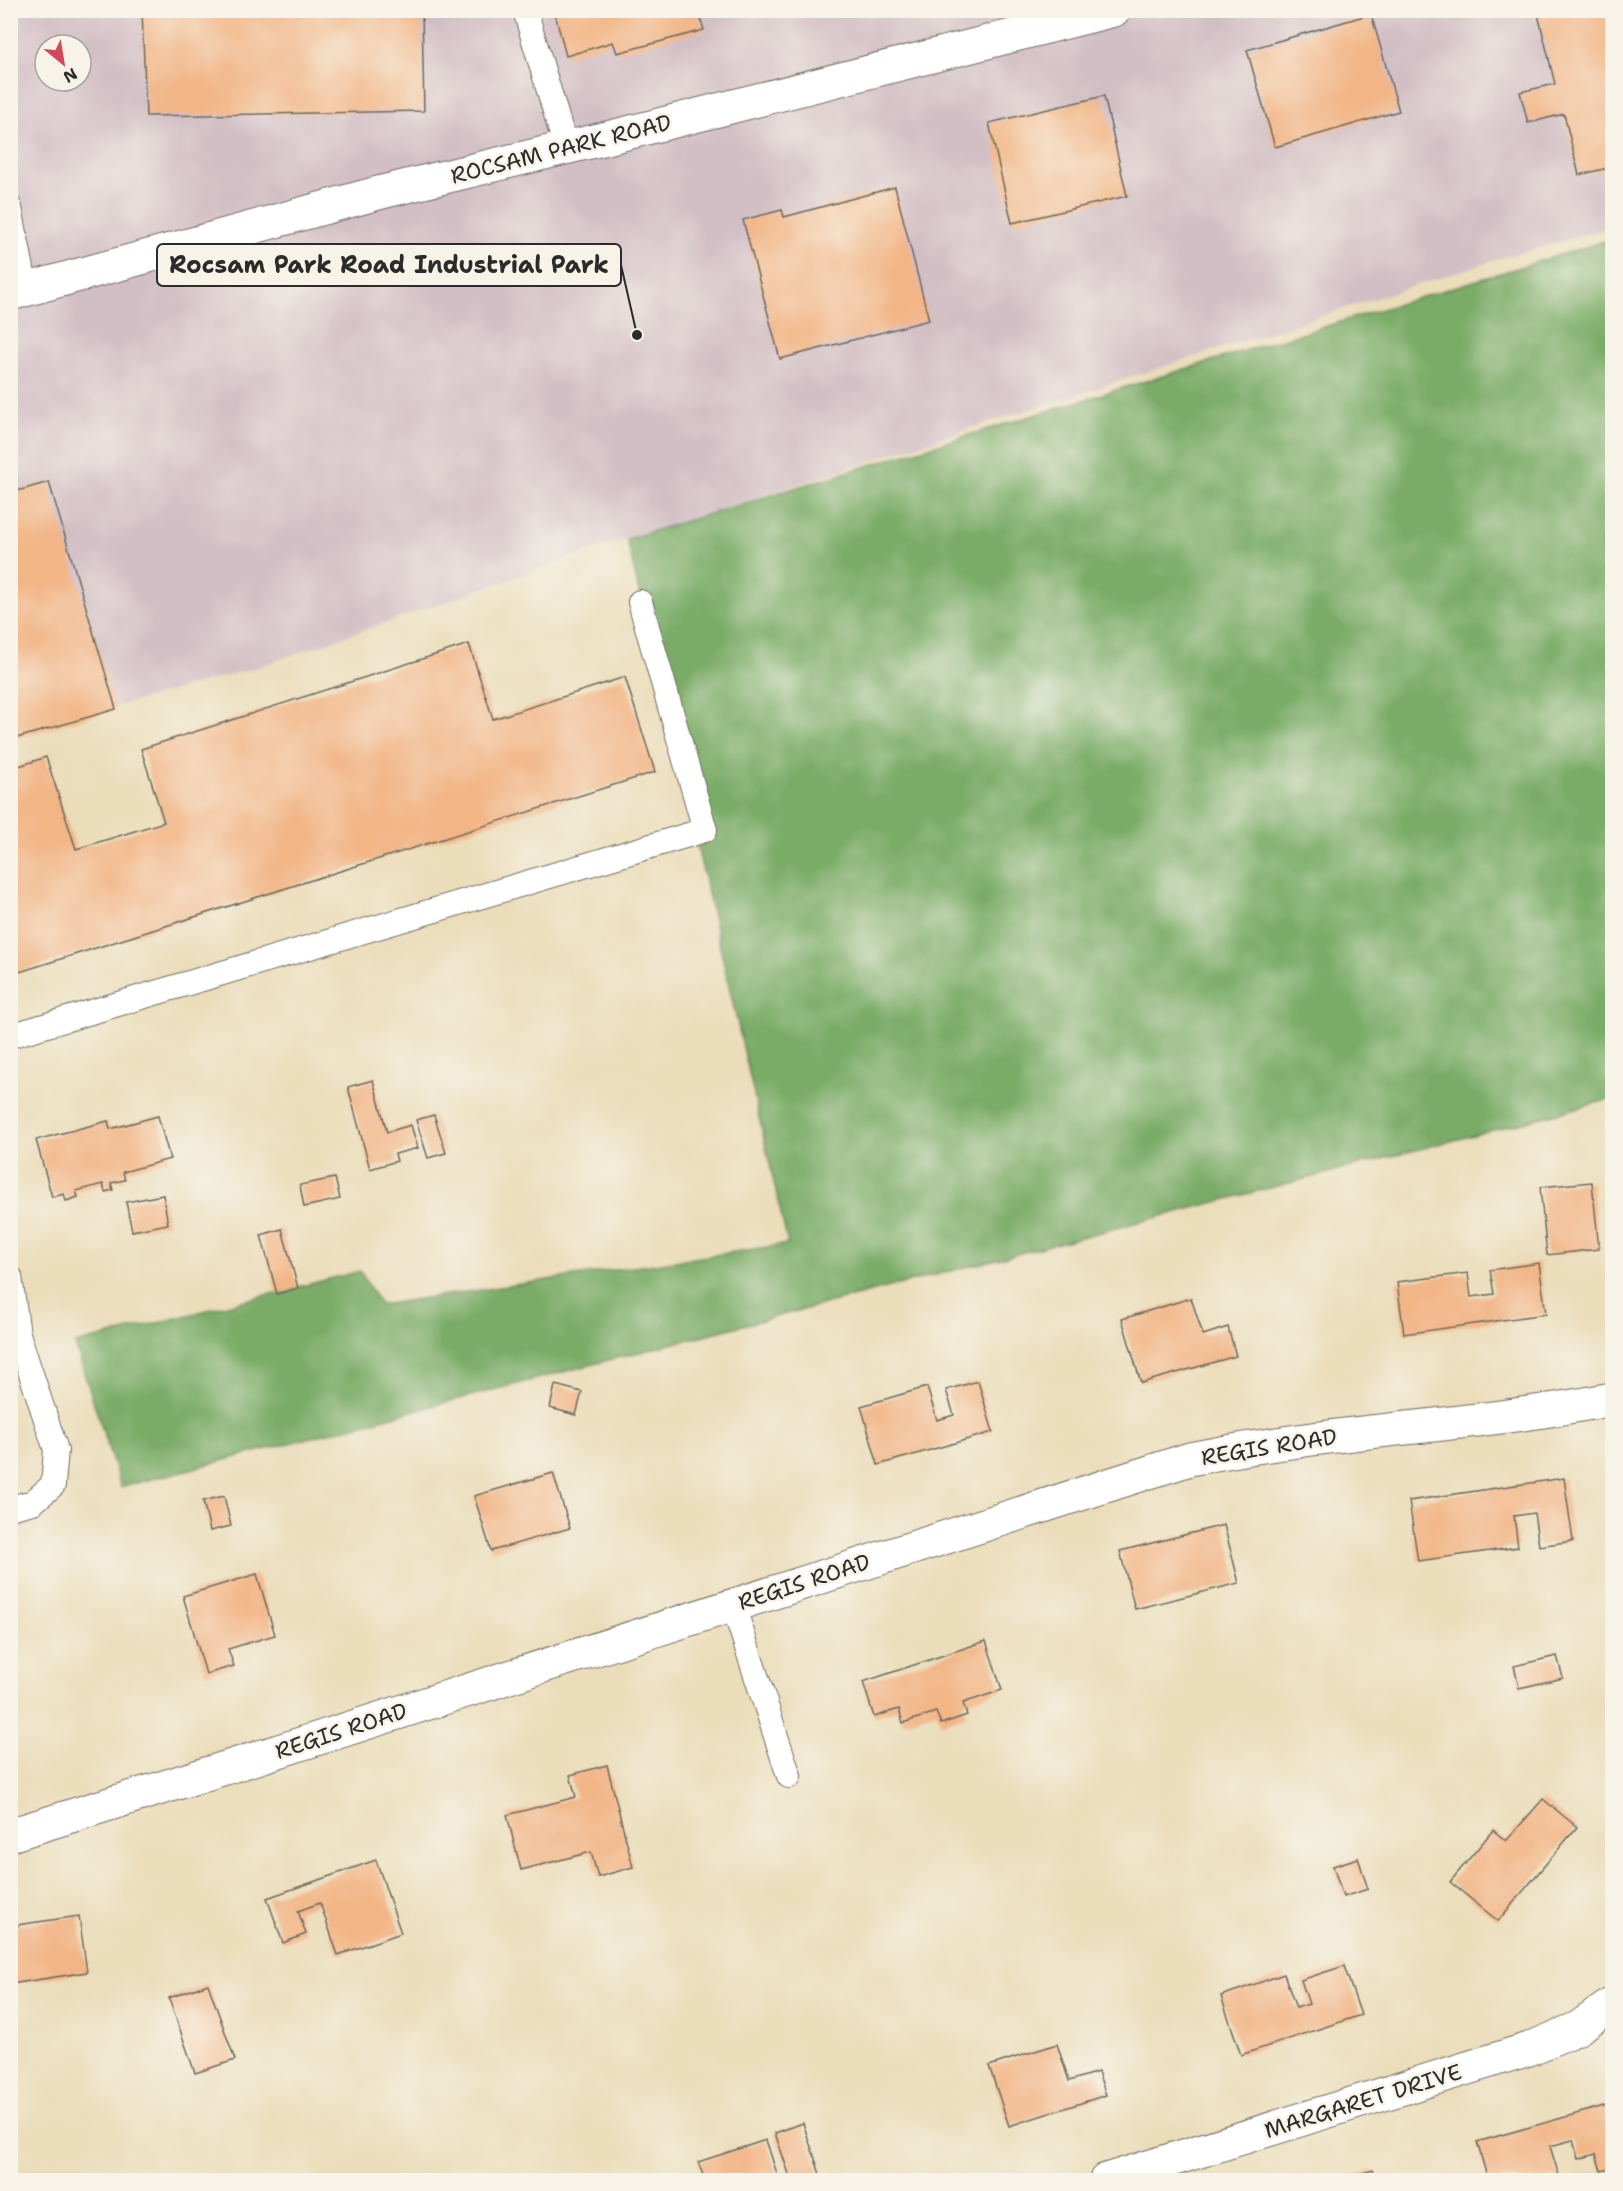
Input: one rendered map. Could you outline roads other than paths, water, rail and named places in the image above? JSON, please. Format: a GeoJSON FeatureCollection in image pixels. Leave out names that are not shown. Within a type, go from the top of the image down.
{"type":"FeatureCollection","features":[{"type":"Feature","properties":{"kind":"street","name":"ROCSAM PARK ROAD"},"geometry":{"type":"LineString","coordinates":[[18,292],[378,193],[566,148],[1102,12]]}},
{"type":"Feature","properties":{"kind":"street","name":"REGIS ROAD"},"geometry":{"type":"LineString","coordinates":[[10,1835],[1190,1459],[1262,1445],[1464,1422],[1612,1399]]}},
{"type":"Feature","properties":{"kind":"street","name":"MARGARET DRIVE"},"geometry":{"type":"LineString","coordinates":[[1106,2181],[1529,2049],[1578,2028],[1612,2004]]}},
{"type":"Feature","properties":{"kind":"lane"},"geometry":{"type":"LineString","coordinates":[[525,10],[566,148]]}},
{"type":"Feature","properties":{"kind":"lane"},"geometry":{"type":"LineString","coordinates":[[10,208],[18,292]]}},
{"type":"Feature","properties":{"kind":"lane"},"geometry":{"type":"LineString","coordinates":[[10,1036],[705,830],[640,602]]}},
{"type":"Feature","properties":{"kind":"lane"},"geometry":{"type":"LineString","coordinates":[[10,1277],[18,1335],[56,1450],[53,1485],[33,1502],[10,1508]]}},
{"type":"Feature","properties":{"kind":"lane"},"geometry":{"type":"LineString","coordinates":[[733,1605],[789,1776]]}},
{"type":"Feature","properties":{"kind":"place","name":"Rocsam Park Road Industrial Park"},"geometry":{"type":"Point","coordinates":[637,335]}}]}
